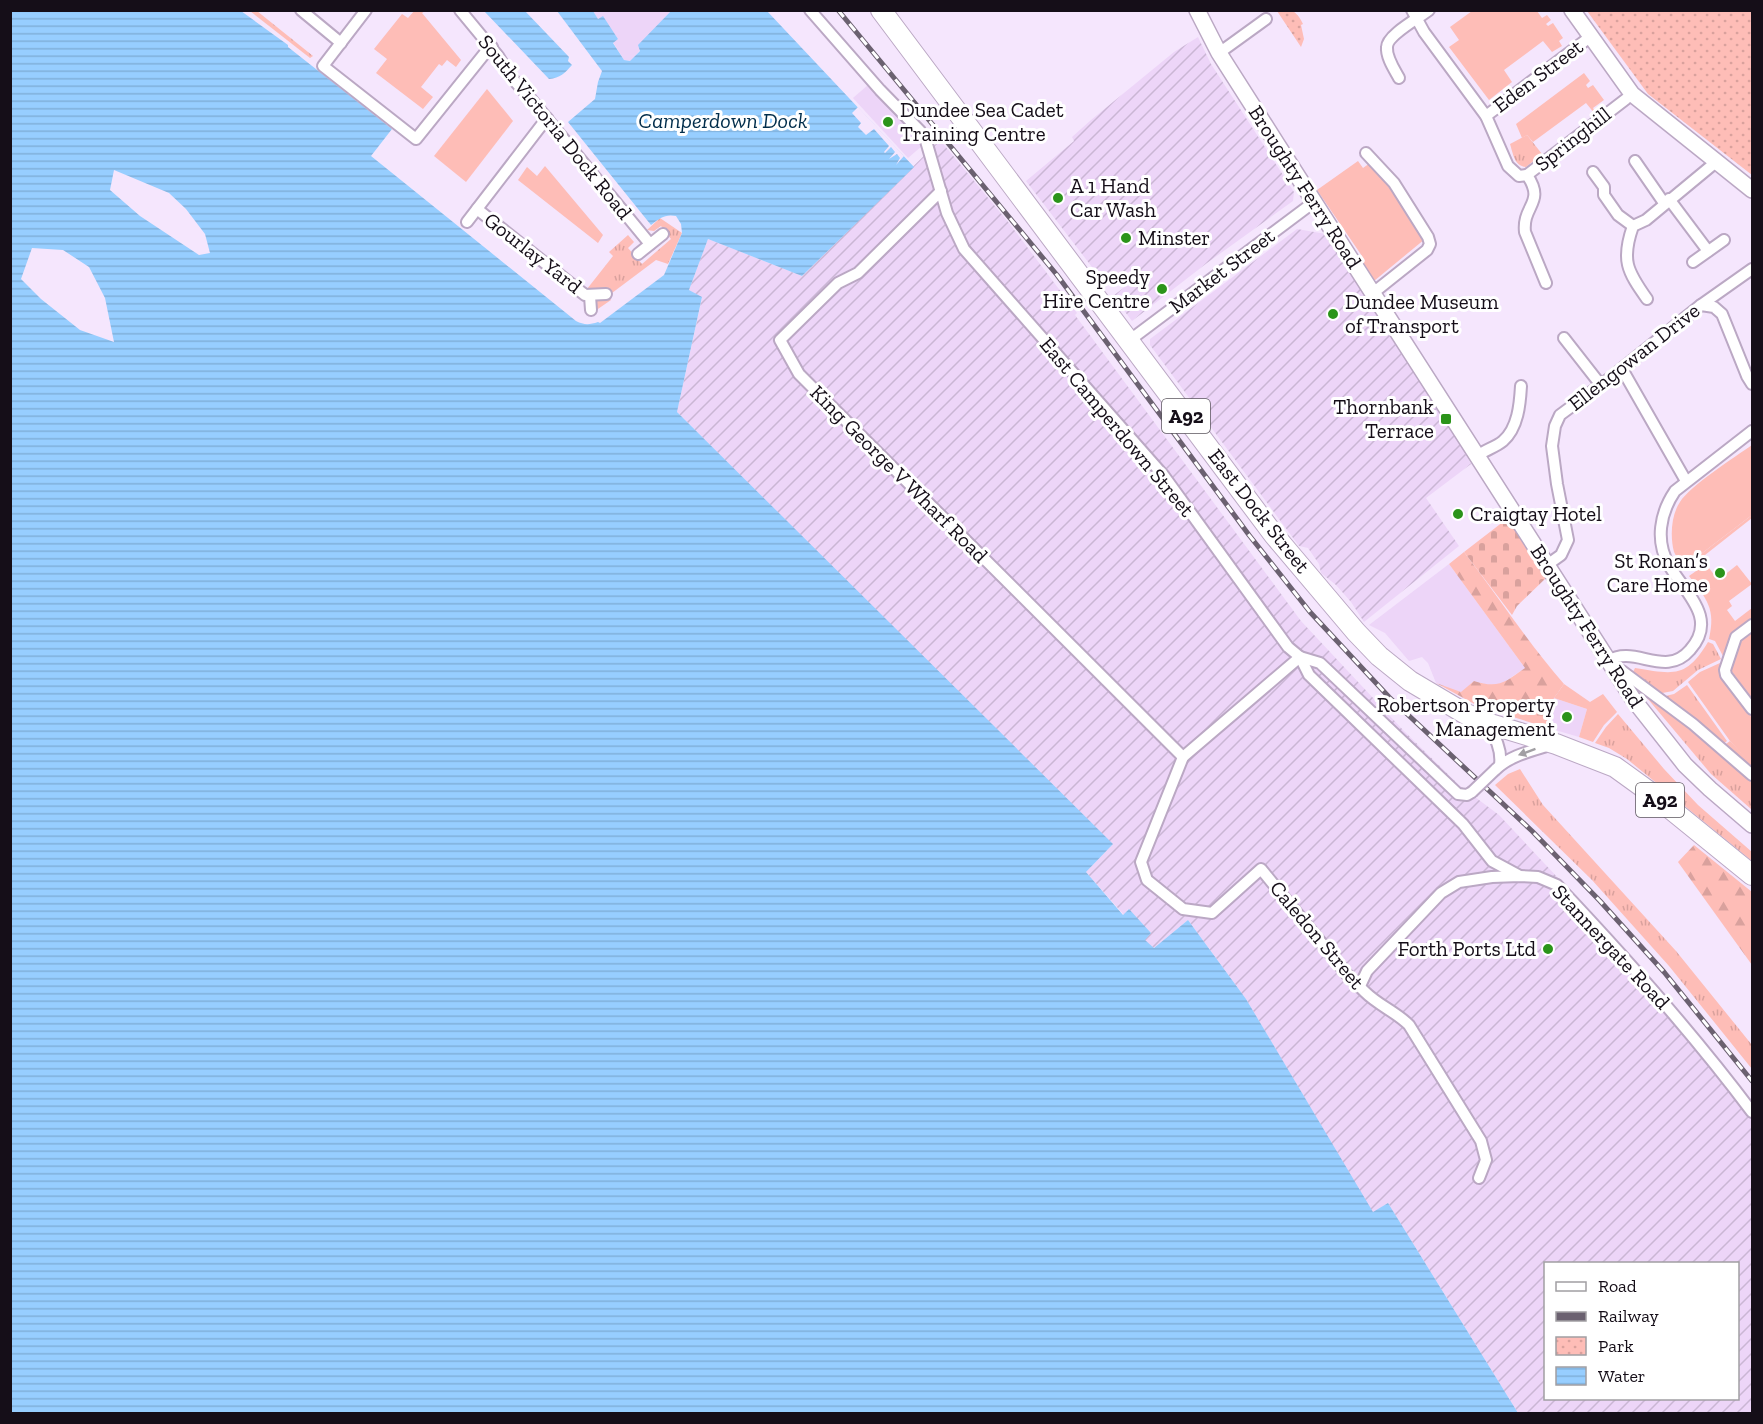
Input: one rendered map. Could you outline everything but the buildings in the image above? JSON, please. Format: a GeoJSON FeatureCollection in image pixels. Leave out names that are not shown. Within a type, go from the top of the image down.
{"type":"FeatureCollection","features":[{"type":"Feature","properties":{"kind":"highway","name":"East Dock Street"},"geometry":{"type":"LineString","coordinates":[[881,10],[1274,535],[1356,632],[1387,663],[1410,681],[1464,714],[1556,744],[1615,767],[1651,793],[1752,876]]}},
{"type":"Feature","properties":{"kind":"street"},"geometry":{"type":"LineString","coordinates":[[301,10],[341,43]]}},
{"type":"Feature","properties":{"kind":"street"},"geometry":{"type":"LineString","coordinates":[[366,10],[323,66],[416,139],[492,47]]}},
{"type":"Feature","properties":{"kind":"street","name":"South Victoria Dock Road"},"geometry":{"type":"LineString","coordinates":[[460,10],[492,47],[511,77],[650,244]]}},
{"type":"Feature","properties":{"kind":"street","name":"East Camperdown Street"},"geometry":{"type":"LineString","coordinates":[[810,10],[880,90],[920,131],[926,141],[947,213],[964,249],[1164,476],[1288,646],[1300,657],[1320,663],[1458,794],[1467,795],[1472,792],[1498,767],[1524,753],[1556,744]]}},
{"type":"Feature","properties":{"kind":"street","name":"Broughty Ferry Road"},"geometry":{"type":"LineString","coordinates":[[1197,10],[1219,53],[1617,675],[1685,765],[1752,825]]}},
{"type":"Feature","properties":{"kind":"street"},"geometry":{"type":"LineString","coordinates":[[1399,78],[1387,65],[1387,44],[1415,15],[1429,10]]}},
{"type":"Feature","properties":{"kind":"street"},"geometry":{"type":"LineString","coordinates":[[1572,10],[1632,94],[1752,190]]}},
{"type":"Feature","properties":{"kind":"street"},"geometry":{"type":"LineString","coordinates":[[1415,15],[1424,32],[1486,116],[1508,166],[1523,176],[1536,192],[1524,225],[1546,283]]}},
{"type":"Feature","properties":{"kind":"street"},"geometry":{"type":"LineString","coordinates":[[1219,53],[1266,19]]}},
{"type":"Feature","properties":{"kind":"street","name":"Eden Street"},"geometry":{"type":"LineString","coordinates":[[1486,116],[1590,37]]}},
{"type":"Feature","properties":{"kind":"street","name":"Springhill"},"geometry":{"type":"LineString","coordinates":[[1523,176],[1626,99]]}},
{"type":"Feature","properties":{"kind":"street"},"geometry":{"type":"LineString","coordinates":[[467,222],[547,118]]}},
{"type":"Feature","properties":{"kind":"street"},"geometry":{"type":"LineString","coordinates":[[1366,153],[1394,183],[1428,237],[1430,244],[1427,250],[1373,293]]}},
{"type":"Feature","properties":{"kind":"street"},"geometry":{"type":"LineString","coordinates":[[1635,161],[1708,251]]}},
{"type":"Feature","properties":{"kind":"street"},"geometry":{"type":"LineString","coordinates":[[1647,299],[1633,279],[1628,266],[1626,250],[1633,226],[1646,220],[1716,162]]}},
{"type":"Feature","properties":{"kind":"street"},"geometry":{"type":"LineString","coordinates":[[1593,172],[1604,188],[1604,195],[1618,215],[1633,226]]}},
{"type":"Feature","properties":{"kind":"street","name":"King George V Wharf Road"},"geometry":{"type":"LineString","coordinates":[[941,191],[858,273],[838,283],[780,340],[799,375],[1183,757]]}},
{"type":"Feature","properties":{"kind":"street","name":"Market Street"},"geometry":{"type":"LineString","coordinates":[[1130,340],[1314,202]]}},
{"type":"Feature","properties":{"kind":"street","name":"Gourlay Yard"},"geometry":{"type":"LineString","coordinates":[[477,209],[585,295],[606,294]]}},
{"type":"Feature","properties":{"kind":"street"},"geometry":{"type":"LineString","coordinates":[[638,254],[663,234]]}},
{"type":"Feature","properties":{"kind":"street"},"geometry":{"type":"LineString","coordinates":[[1693,262],[1724,240]]}},
{"type":"Feature","properties":{"kind":"street","name":"Ellengowan Drive"},"geometry":{"type":"LineString","coordinates":[[1547,565],[1561,555],[1568,540],[1552,446],[1555,426],[1560,415],[1622,369],[1701,305],[1752,269]]}},
{"type":"Feature","properties":{"kind":"street","name":"Gourlay Yard"},"geometry":{"type":"LineString","coordinates":[[590,296],[591,310]]}},
{"type":"Feature","properties":{"kind":"street"},"geometry":{"type":"LineString","coordinates":[[1701,305],[1714,307],[1722,314],[1752,384]]}},
{"type":"Feature","properties":{"kind":"street"},"geometry":{"type":"LineString","coordinates":[[1564,338],[1580,351],[1599,384]]}},
{"type":"Feature","properties":{"kind":"street"},"geometry":{"type":"LineString","coordinates":[[1622,369],[1686,481]]}},
{"type":"Feature","properties":{"kind":"street"},"geometry":{"type":"LineString","coordinates":[[1477,456],[1502,442],[1510,433],[1519,408],[1521,386]]}},
{"type":"Feature","properties":{"kind":"street"},"geometry":{"type":"LineString","coordinates":[[1608,661],[1619,656],[1632,656],[1658,662],[1671,662],[1682,658],[1692,649],[1699,637],[1700,612],[1696,602],[1669,565],[1662,550],[1662,519],[1667,503],[1675,491],[1752,431]]}},
{"type":"Feature","properties":{"kind":"street"},"geometry":{"type":"LineString","coordinates":[[1752,624],[1736,637],[1725,670],[1726,675],[1752,709]]}},
{"type":"Feature","properties":{"kind":"street"},"geometry":{"type":"LineString","coordinates":[[1183,757],[1300,657]]}},
{"type":"Feature","properties":{"kind":"street","name":"Stannergate Road"},"geometry":{"type":"LineString","coordinates":[[1300,657],[1309,675],[1463,824],[1492,861],[1520,876],[1538,877],[1557,885],[1652,988],[1711,1058],[1752,1112]]}},
{"type":"Feature","properties":{"kind":"street"},"geometry":{"type":"LineString","coordinates":[[1617,675],[1622,671],[1656,696],[1693,724],[1752,776]]}},
{"type":"Feature","properties":{"kind":"street"},"geometry":{"type":"LineString","coordinates":[[1487,723],[1501,755],[1498,767]]}},
{"type":"Feature","properties":{"kind":"street","name":"Caledon Street"},"geometry":{"type":"LineString","coordinates":[[1183,757],[1141,862],[1147,880],[1183,909],[1212,913],[1261,869],[1350,978],[1365,993],[1400,1016],[1409,1025],[1481,1141],[1486,1160],[1479,1178]]}},
{"type":"Feature","properties":{"kind":"street"},"geometry":{"type":"LineString","coordinates":[[1360,986],[1367,971],[1441,893],[1459,882],[1520,876]]}},
{"type":"Feature","properties":{"kind":"shaded area"},"geometry":{"type":"Polygon","coordinates":[[[593,11],[671,11],[639,45],[640,50],[631,61],[624,60],[613,42],[618,39],[603,17],[598,19],[593,11]]]}},
{"type":"Feature","properties":{"kind":"shaded area"},"geometry":{"type":"Polygon","coordinates":[[[1198,37],[1211,64],[1294,192],[1293,201],[1132,321],[1113,296],[1126,286],[1115,273],[1101,275],[1095,271],[1026,181],[1074,141],[1072,137],[1091,120],[1174,52],[1198,37]]]}},
{"type":"Feature","properties":{"kind":"shaded area","name":"Dundee Sea Cadet Training Centre"},"geometry":{"type":"Polygon","coordinates":[[[868,85],[923,145],[908,158],[853,98],[868,85]]]}},
{"type":"Feature","properties":{"kind":"shaded area"},"geometry":{"type":"Polygon","coordinates":[[[940,140],[1009,223],[1077,313],[1075,315],[1301,621],[1403,730],[1459,785],[1499,815],[1621,945],[1658,986],[1752,1106],[1752,1413],[1518,1413],[1388,1203],[1373,1213],[1246,999],[1188,920],[1154,948],[1144,940],[1151,933],[1128,909],[1124,915],[1086,872],[1112,845],[677,412],[702,298],[689,290],[708,239],[802,276],[940,140]]]}},
{"type":"Feature","properties":{"kind":"shaded area"},"geometry":{"type":"Polygon","coordinates":[[[1297,229],[1326,234],[1453,432],[1471,464],[1426,498],[1459,546],[1364,622],[1351,602],[1321,573],[1319,564],[1308,548],[1299,546],[1150,345],[1150,339],[1297,229]]]}},
{"type":"Feature","properties":{"kind":"shaded area"},"geometry":{"type":"Polygon","coordinates":[[[1449,564],[1525,668],[1501,684],[1488,685],[1474,681],[1461,693],[1436,683],[1428,663],[1422,657],[1409,661],[1385,633],[1369,625],[1449,564]]]}},
{"type":"Feature","properties":{"kind":"shaded area"},"geometry":{"type":"Polygon","coordinates":[[[1554,698],[1587,709],[1579,737],[1545,727],[1554,698]]]}},
{"type":"Feature","properties":{"kind":"green space"},"geometry":{"type":"Polygon","coordinates":[[[415,10],[425,11],[422,13],[461,60],[456,67],[447,60],[442,66],[439,64],[421,87],[433,97],[423,109],[376,73],[387,59],[374,49],[402,14],[408,18],[415,10]]]}},
{"type":"Feature","properties":{"kind":"green space"},"geometry":{"type":"Polygon","coordinates":[[[250,11],[257,11],[313,56],[310,58],[250,11]]]}},
{"type":"Feature","properties":{"kind":"green space"},"geometry":{"type":"Polygon","coordinates":[[[1277,11],[1293,11],[1300,19],[1303,24],[1301,25],[1304,39],[1301,47],[1277,11]]]}},
{"type":"Feature","properties":{"kind":"green space"},"geometry":{"type":"Polygon","coordinates":[[[1472,11],[1537,11],[1542,18],[1547,15],[1551,20],[1546,24],[1548,26],[1553,23],[1563,38],[1559,41],[1562,46],[1552,52],[1543,41],[1504,70],[1512,82],[1489,100],[1449,47],[1459,40],[1450,27],[1472,11]]]}},
{"type":"Feature","properties":{"kind":"green space"},"geometry":{"type":"Polygon","coordinates":[[[1587,11],[1752,11],[1752,175],[1648,94],[1587,11]]]}},
{"type":"Feature","properties":{"kind":"green space"},"geometry":{"type":"Polygon","coordinates":[[[1584,73],[1590,81],[1586,85],[1588,88],[1593,85],[1604,100],[1593,108],[1596,113],[1586,103],[1533,142],[1527,135],[1522,138],[1516,124],[1584,73]]]}},
{"type":"Feature","properties":{"kind":"green space"},"geometry":{"type":"Polygon","coordinates":[[[487,89],[513,121],[466,182],[434,156],[487,89]]]}},
{"type":"Feature","properties":{"kind":"green space"},"geometry":{"type":"Polygon","coordinates":[[[1527,135],[1542,154],[1526,167],[1516,162],[1510,144],[1527,135]]]}},
{"type":"Feature","properties":{"kind":"green space"},"geometry":{"type":"Polygon","coordinates":[[[1358,161],[1363,168],[1370,163],[1390,185],[1425,239],[1374,281],[1362,256],[1317,190],[1358,161]]]}},
{"type":"Feature","properties":{"kind":"green space"},"geometry":{"type":"Polygon","coordinates":[[[545,166],[603,235],[598,243],[518,180],[527,167],[537,176],[545,166]]]}},
{"type":"Feature","properties":{"kind":"green space"},"geometry":{"type":"Polygon","coordinates":[[[660,218],[682,233],[668,264],[656,260],[608,296],[611,300],[595,311],[596,302],[600,298],[607,297],[606,288],[587,289],[613,256],[609,252],[628,235],[634,242],[628,248],[642,264],[671,239],[661,226],[654,231],[647,230],[660,218]]]}},
{"type":"Feature","properties":{"kind":"green space"},"geometry":{"type":"Polygon","coordinates":[[[1752,445],[1752,515],[1684,567],[1674,552],[1672,540],[1672,526],[1677,507],[1693,488],[1752,445]]]}},
{"type":"Feature","properties":{"kind":"green space"},"geometry":{"type":"Polygon","coordinates":[[[1752,515],[1752,518],[1686,570],[1684,567],[1752,515]]]}},
{"type":"Feature","properties":{"kind":"green space"},"geometry":{"type":"Polygon","coordinates":[[[1508,518],[1546,578],[1517,606],[1512,615],[1464,552],[1508,518]]]}},
{"type":"Feature","properties":{"kind":"green space"},"geometry":{"type":"Polygon","coordinates":[[[1464,552],[1564,684],[1554,698],[1545,727],[1478,706],[1436,683],[1461,692],[1474,681],[1490,684],[1501,683],[1525,668],[1449,564],[1464,552]]]}},
{"type":"Feature","properties":{"kind":"green space"},"geometry":{"type":"Polygon","coordinates":[[[1706,564],[1718,580],[1737,565],[1752,584],[1729,601],[1732,606],[1727,610],[1735,621],[1752,608],[1752,620],[1732,635],[1723,656],[1715,641],[1709,639],[1711,620],[1708,605],[1701,591],[1689,576],[1706,564]]]}},
{"type":"Feature","properties":{"kind":"green space"},"geometry":{"type":"Polygon","coordinates":[[[1752,632],[1752,699],[1730,669],[1742,640],[1752,632]]]}},
{"type":"Feature","properties":{"kind":"green space"},"geometry":{"type":"Polygon","coordinates":[[[1708,642],[1713,644],[1721,659],[1698,670],[1673,691],[1657,694],[1632,674],[1635,668],[1659,672],[1678,671],[1693,663],[1708,642]]]}},
{"type":"Feature","properties":{"kind":"green space"},"geometry":{"type":"Polygon","coordinates":[[[1720,663],[1721,678],[1752,718],[1752,771],[1748,768],[1751,764],[1730,741],[1688,682],[1700,672],[1720,663]]]}},
{"type":"Feature","properties":{"kind":"green space"},"geometry":{"type":"Polygon","coordinates":[[[1564,684],[1590,702],[1603,694],[1617,712],[1604,725],[1593,742],[1579,737],[1587,709],[1554,698],[1564,684]]]}},
{"type":"Feature","properties":{"kind":"green space"},"geometry":{"type":"Polygon","coordinates":[[[1687,685],[1727,741],[1722,745],[1661,697],[1674,694],[1687,685]]]}},
{"type":"Feature","properties":{"kind":"green space"},"geometry":{"type":"Polygon","coordinates":[[[1642,692],[1691,726],[1752,782],[1751,809],[1711,774],[1642,692]]]}},
{"type":"Feature","properties":{"kind":"green space"},"geometry":{"type":"Polygon","coordinates":[[[1618,714],[1698,805],[1752,852],[1752,861],[1627,759],[1595,743],[1618,714]]]}},
{"type":"Feature","properties":{"kind":"green space"},"geometry":{"type":"Polygon","coordinates":[[[1730,741],[1752,764],[1748,768],[1723,746],[1730,741]]]}},
{"type":"Feature","properties":{"kind":"green space"},"geometry":{"type":"Polygon","coordinates":[[[1520,769],[1543,805],[1676,951],[1752,1045],[1752,1069],[1669,966],[1592,880],[1495,785],[1508,774],[1520,769]]]}},
{"type":"Feature","properties":{"kind":"green space"},"geometry":{"type":"Polygon","coordinates":[[[1694,845],[1752,892],[1752,965],[1678,862],[1694,845]]]}},
{"type":"Feature","properties":{"kind":"water","name":"Camperdown Dock"},"geometry":{"type":"Polygon","coordinates":[[[10,11],[241,11],[288,45],[392,129],[371,156],[576,321],[592,324],[600,323],[664,275],[682,233],[681,224],[676,216],[669,216],[651,225],[568,122],[595,99],[602,71],[557,11],[593,11],[598,19],[603,16],[618,39],[613,43],[624,60],[630,61],[640,51],[638,45],[671,11],[767,11],[914,167],[802,276],[708,239],[689,290],[702,297],[677,412],[1113,844],[1086,872],[1123,915],[1129,909],[1151,933],[1145,940],[1154,948],[1188,920],[1246,999],[1373,1212],[1388,1203],[1518,1413],[11,1413],[10,11]],[[114,170],[110,190],[140,216],[199,255],[210,253],[205,234],[186,209],[169,193],[114,170]],[[32,248],[21,279],[41,299],[80,330],[114,342],[105,298],[89,267],[63,250],[32,248]]]}},
{"type":"Feature","properties":{"kind":"water"},"geometry":{"type":"Polygon","coordinates":[[[484,11],[525,11],[569,57],[568,61],[572,65],[562,75],[549,79],[484,11]]]}},
{"type":"Feature","properties":{"kind":"pier"},"geometry":{"type":"Polygon","coordinates":[[[858,107],[904,156],[896,165],[900,158],[897,154],[889,159],[895,152],[891,147],[884,152],[889,146],[874,129],[866,135],[858,127],[861,123],[852,113],[858,107]]]}},
{"type":"Feature","properties":{"kind":"railway"},"geometry":{"type":"LineString","coordinates":[[838,10],[1057,275],[1249,535],[1310,612],[1389,697],[1532,831],[1600,901],[1664,972],[1752,1081]]}},
{"type":"Feature","properties":{"kind":"place","name":"Dundee Sea Cadet Training Centre"},"geometry":{"type":"Point","coordinates":[888,122]}},
{"type":"Feature","properties":{"kind":"place","name":"A 1 Hand Car Wash"},"geometry":{"type":"Point","coordinates":[1058,198]}},
{"type":"Feature","properties":{"kind":"place","name":"Minster"},"geometry":{"type":"Point","coordinates":[1126,238]}},
{"type":"Feature","properties":{"kind":"place","name":"Speedy Hire Centre"},"geometry":{"type":"Point","coordinates":[1162,289]}},
{"type":"Feature","properties":{"kind":"place","name":"Dundee Museum of Transport"},"geometry":{"type":"Point","coordinates":[1333,314]}},
{"type":"Feature","properties":{"kind":"place","name":"Thornbank Terrace"},"geometry":{"type":"Point","coordinates":[1446,419]}},
{"type":"Feature","properties":{"kind":"place","name":"Craigtay Hotel"},"geometry":{"type":"Point","coordinates":[1458,514]}},
{"type":"Feature","properties":{"kind":"place","name":"St Ronan’s Care Home"},"geometry":{"type":"Point","coordinates":[1720,573]}},
{"type":"Feature","properties":{"kind":"place","name":"Robertson Property Management"},"geometry":{"type":"Point","coordinates":[1567,717]}},
{"type":"Feature","properties":{"kind":"place","name":"Forth Ports Ltd"},"geometry":{"type":"Point","coordinates":[1548,949]}}]}
